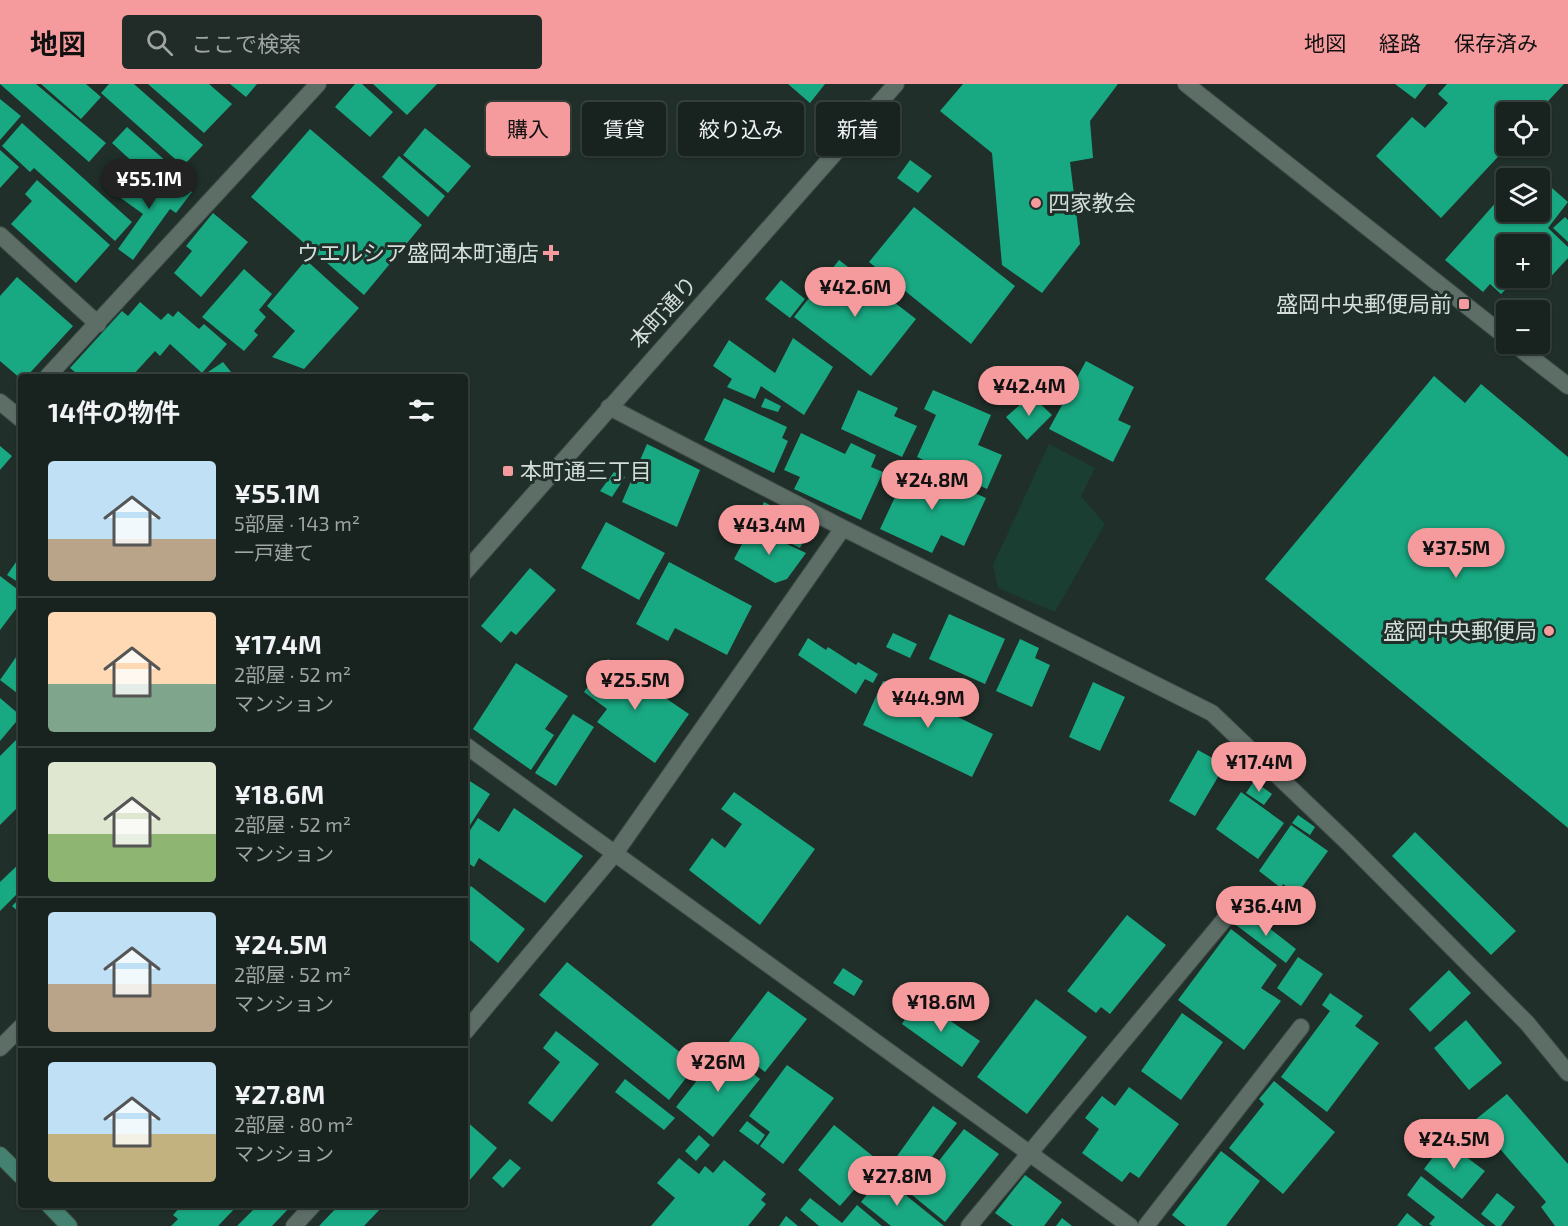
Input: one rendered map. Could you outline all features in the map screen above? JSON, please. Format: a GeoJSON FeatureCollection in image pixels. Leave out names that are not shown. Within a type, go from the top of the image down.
{"type":"FeatureCollection","features":[{"type":"Feature","properties":{"kind":"main road"},"geometry":{"type":"LineString","coordinates":[[0,1155],[18,1173]]}},
{"type":"Feature","properties":{"kind":"main road"},"geometry":{"type":"LineString","coordinates":[[52,1208],[69,1226]]}},
{"type":"Feature","properties":{"kind":"street"},"geometry":{"type":"LineString","coordinates":[[50,374],[318,84]]}},
{"type":"Feature","properties":{"kind":"street","name":"本町通り"},"geometry":{"type":"LineString","coordinates":[[468,569],[897,84]]}},
{"type":"Feature","properties":{"kind":"street"},"geometry":{"type":"LineString","coordinates":[[1186,84],[1496,329]]}},
{"type":"Feature","properties":{"kind":"street"},"geometry":{"type":"LineString","coordinates":[[0,235],[98,324]]}},
{"type":"Feature","properties":{"kind":"street"},"geometry":{"type":"LineString","coordinates":[[1527,354],[1567,384]]}},
{"type":"Feature","properties":{"kind":"street"},"geometry":{"type":"LineString","coordinates":[[0,402],[18,413]]}},
{"type":"Feature","properties":{"kind":"street"},"geometry":{"type":"LineString","coordinates":[[609,407],[843,528],[1212,713],[1348,843],[1527,1023],[1568,1073]]}},
{"type":"Feature","properties":{"kind":"street"},"geometry":{"type":"LineString","coordinates":[[468,1028],[616,852],[843,528]]}},
{"type":"Feature","properties":{"kind":"street"},"geometry":{"type":"LineString","coordinates":[[468,747],[1130,1226]]}},
{"type":"Feature","properties":{"kind":"street"},"geometry":{"type":"LineString","coordinates":[[969,1226],[1244,896]]}},
{"type":"Feature","properties":{"kind":"street"},"geometry":{"type":"LineString","coordinates":[[1146,1226],[1301,1027]]}},
{"type":"Feature","properties":{"kind":"street"},"geometry":{"type":"LineString","coordinates":[[0,1048],[18,1030]]}},
{"type":"Feature","properties":{"kind":"street"},"geometry":{"type":"LineString","coordinates":[[294,1226],[310,1208]]}},
{"type":"Feature","properties":{"kind":"green space"},"geometry":{"type":"Polygon","coordinates":[[[1049,444],[1095,468],[1081,496],[1105,524],[1055,612],[998,588],[993,565],[1049,444]]]}},
{"type":"Feature","properties":{"kind":"building"},"geometry":{"type":"Polygon","coordinates":[[[0,84],[36,84],[106,143],[89,162],[0,84]]]}},
{"type":"Feature","properties":{"kind":"building"},"geometry":{"type":"Polygon","coordinates":[[[41,84],[86,84],[101,97],[81,119],[41,84]]]}},
{"type":"Feature","properties":{"kind":"building"},"geometry":{"type":"Polygon","coordinates":[[[109,84],[134,84],[203,145],[183,166],[101,93],[109,84]]]}},
{"type":"Feature","properties":{"kind":"building"},"geometry":{"type":"Polygon","coordinates":[[[148,84],[209,84],[232,104],[204,133],[148,84]]]}},
{"type":"Feature","properties":{"kind":"building"},"geometry":{"type":"Polygon","coordinates":[[[230,84],[257,84],[246,97],[230,84]]]}},
{"type":"Feature","properties":{"kind":"building"},"geometry":{"type":"Polygon","coordinates":[[[355,84],[362,84],[393,112],[370,137],[335,107],[355,84]]]}},
{"type":"Feature","properties":{"kind":"building"},"geometry":{"type":"Polygon","coordinates":[[[373,84],[437,84],[407,115],[373,84]]]}},
{"type":"Feature","properties":{"kind":"building"},"geometry":{"type":"Polygon","coordinates":[[[788,84],[825,84],[810,103],[788,84]]]}},
{"type":"Feature","properties":{"kind":"building","name":"四家教会"},"geometry":{"type":"Polygon","coordinates":[[[963,84],[1118,84],[1090,121],[1093,158],[1070,162],[1080,244],[1042,293],[1002,265],[992,153],[940,111],[963,84]]]}},
{"type":"Feature","properties":{"kind":"building"},"geometry":{"type":"Polygon","coordinates":[[[1395,84],[1427,84],[1415,99],[1395,84]]]}},
{"type":"Feature","properties":{"kind":"building"},"geometry":{"type":"Polygon","coordinates":[[[1447,84],[1564,84],[1547,102],[1496,102],[1496,156],[1499,156],[1441,218],[1376,156],[1412,117],[1425,128],[1448,103],[1438,94],[1447,84]]]}},
{"type":"Feature","properties":{"kind":"building"},"geometry":{"type":"Polygon","coordinates":[[[0,99],[21,116],[0,140],[0,99]]]}},
{"type":"Feature","properties":{"kind":"building"},"geometry":{"type":"Polygon","coordinates":[[[22,123],[132,222],[115,241],[34,168],[30,172],[2,146],[22,123]]]}},
{"type":"Feature","properties":{"kind":"building"},"geometry":{"type":"Polygon","coordinates":[[[127,127],[176,170],[160,187],[112,143],[127,127]]]}},
{"type":"Feature","properties":{"kind":"building"},"geometry":{"type":"Polygon","coordinates":[[[425,128],[471,166],[448,193],[403,155],[425,128]]]}},
{"type":"Feature","properties":{"kind":"building"},"geometry":{"type":"Polygon","coordinates":[[[310,129],[422,225],[364,295],[251,197],[310,129]]]}},
{"type":"Feature","properties":{"kind":"building"},"geometry":{"type":"Polygon","coordinates":[[[0,150],[19,167],[0,188],[0,150]]]}},
{"type":"Feature","properties":{"kind":"building"},"geometry":{"type":"Polygon","coordinates":[[[399,156],[445,196],[428,217],[382,177],[399,156]]]}},
{"type":"Feature","properties":{"kind":"building"},"geometry":{"type":"Polygon","coordinates":[[[910,160],[932,176],[918,193],[897,178],[910,160]]]}},
{"type":"Feature","properties":{"kind":"building"},"geometry":{"type":"Polygon","coordinates":[[[134,174],[161,194],[172,179],[192,192],[176,213],[170,209],[133,260],[118,249],[143,214],[118,196],[134,174]]]}},
{"type":"Feature","properties":{"kind":"building"},"geometry":{"type":"Polygon","coordinates":[[[37,180],[110,245],[76,283],[11,224],[32,201],[25,194],[37,180]]]}},
{"type":"Feature","properties":{"kind":"building"},"geometry":{"type":"Polygon","coordinates":[[[1550,186],[1568,202],[1548,228],[1568,247],[1568,258],[1550,278],[1550,234],[1496,234],[1496,288],[1507,288],[1501,294],[1490,284],[1483,292],[1445,260],[1496,202],[1496,222],[1550,222],[1550,186]]]}},
{"type":"Feature","properties":{"kind":"building"},"geometry":{"type":"Polygon","coordinates":[[[914,207],[1015,286],[971,344],[869,262],[914,207]]]}},
{"type":"Feature","properties":{"kind":"building"},"geometry":{"type":"Polygon","coordinates":[[[213,213],[248,242],[201,297],[174,273],[192,251],[186,246],[213,213]]]}},
{"type":"Feature","properties":{"kind":"building"},"geometry":{"type":"Polygon","coordinates":[[[1565,217],[1568,220],[1568,242],[1553,228],[1565,217]]]}},
{"type":"Feature","properties":{"kind":"building"},"geometry":{"type":"Polygon","coordinates":[[[306,260],[359,308],[304,369],[272,357],[295,331],[267,306],[306,260]]]}},
{"type":"Feature","properties":{"kind":"building"},"geometry":{"type":"Polygon","coordinates":[[[839,260],[916,319],[871,376],[794,317],[839,260]]]}},
{"type":"Feature","properties":{"kind":"building"},"geometry":{"type":"Polygon","coordinates":[[[244,269],[272,294],[259,310],[266,317],[254,331],[258,335],[244,351],[202,317],[244,269]]]}},
{"type":"Feature","properties":{"kind":"building"},"geometry":{"type":"Polygon","coordinates":[[[17,277],[73,326],[29,374],[18,374],[18,376],[0,361],[0,296],[17,277]]]}},
{"type":"Feature","properties":{"kind":"building"},"geometry":{"type":"Polygon","coordinates":[[[781,280],[805,299],[790,318],[765,299],[781,280]]]}},
{"type":"Feature","properties":{"kind":"building"},"geometry":{"type":"Polygon","coordinates":[[[140,302],[161,320],[168,313],[173,317],[178,311],[199,329],[204,324],[227,344],[202,373],[170,344],[160,356],[155,351],[134,374],[78,374],[70,368],[122,311],[128,316],[140,302]]]}},
{"type":"Feature","properties":{"kind":"building"},"geometry":{"type":"Polygon","coordinates":[[[793,338],[833,367],[804,415],[761,386],[755,399],[727,387],[732,379],[713,366],[729,340],[775,373],[793,338]]]}},
{"type":"Feature","properties":{"kind":"building"},"geometry":{"type":"Polygon","coordinates":[[[1086,361],[1134,387],[1118,420],[1131,426],[1113,462],[1049,429],[1086,361]]]}},
{"type":"Feature","properties":{"kind":"building"},"geometry":{"type":"Polygon","coordinates":[[[223,362],[231,372],[228,374],[205,374],[223,362]]]}},
{"type":"Feature","properties":{"kind":"building"},"geometry":{"type":"Polygon","coordinates":[[[1434,376],[1465,403],[1481,384],[1568,457],[1568,828],[1265,579],[1434,376]]]}},
{"type":"Feature","properties":{"kind":"building"},"geometry":{"type":"Polygon","coordinates":[[[858,390],[898,408],[894,416],[917,426],[902,457],[841,429],[858,390]]]}},
{"type":"Feature","properties":{"kind":"building"},"geometry":{"type":"Polygon","coordinates":[[[933,390],[991,415],[978,445],[1002,455],[987,489],[917,457],[936,415],[924,409],[933,390]]]}},
{"type":"Feature","properties":{"kind":"building"},"geometry":{"type":"Polygon","coordinates":[[[1031,395],[1052,415],[1027,440],[1006,417],[1031,395]]]}},
{"type":"Feature","properties":{"kind":"building"},"geometry":{"type":"Polygon","coordinates":[[[724,398],[787,427],[782,438],[788,441],[774,473],[704,440],[724,398]]]}},
{"type":"Feature","properties":{"kind":"building"},"geometry":{"type":"Polygon","coordinates":[[[765,398],[781,406],[778,412],[761,407],[765,398]]]}},
{"type":"Feature","properties":{"kind":"building"},"geometry":{"type":"Polygon","coordinates":[[[801,433],[845,454],[851,443],[876,455],[871,467],[883,472],[861,520],[794,489],[800,477],[784,470],[801,433]]]}},
{"type":"Feature","properties":{"kind":"building"},"geometry":{"type":"Polygon","coordinates":[[[647,444],[700,470],[677,527],[622,502],[647,444]]]}},
{"type":"Feature","properties":{"kind":"building"},"geometry":{"type":"Polygon","coordinates":[[[0,446],[12,456],[0,470],[0,446]]]}},
{"type":"Feature","properties":{"kind":"building"},"geometry":{"type":"Polygon","coordinates":[[[910,465],[986,498],[964,546],[941,535],[932,553],[880,529],[910,465]]]}},
{"type":"Feature","properties":{"kind":"building"},"geometry":{"type":"Polygon","coordinates":[[[614,472],[625,477],[612,497],[600,491],[614,472]]]}},
{"type":"Feature","properties":{"kind":"building"},"geometry":{"type":"Polygon","coordinates":[[[764,502],[811,526],[800,548],[754,525],[764,502]]]}},
{"type":"Feature","properties":{"kind":"building"},"geometry":{"type":"Polygon","coordinates":[[[606,522],[665,553],[639,600],[581,568],[606,522]]]}},
{"type":"Feature","properties":{"kind":"building"},"geometry":{"type":"Polygon","coordinates":[[[751,527],[806,553],[787,579],[775,583],[734,559],[751,527]]]}},
{"type":"Feature","properties":{"kind":"building"},"geometry":{"type":"Polygon","coordinates":[[[18,559],[18,582],[7,575],[18,559]]]}},
{"type":"Feature","properties":{"kind":"building"},"geometry":{"type":"Polygon","coordinates":[[[669,562],[752,606],[727,655],[675,628],[668,641],[636,624],[669,562]]]}},
{"type":"Feature","properties":{"kind":"building"},"geometry":{"type":"Polygon","coordinates":[[[530,568],[556,590],[516,635],[511,631],[501,643],[481,626],[530,568]]]}},
{"type":"Feature","properties":{"kind":"building"},"geometry":{"type":"Polygon","coordinates":[[[0,576],[18,590],[18,606],[0,630],[0,576]]]}},
{"type":"Feature","properties":{"kind":"building"},"geometry":{"type":"Polygon","coordinates":[[[949,614],[1005,639],[985,684],[929,659],[949,614]]]}},
{"type":"Feature","properties":{"kind":"building"},"geometry":{"type":"Polygon","coordinates":[[[893,633],[917,644],[910,658],[886,647],[893,633]]]}},
{"type":"Feature","properties":{"kind":"building"},"geometry":{"type":"Polygon","coordinates":[[[808,638],[826,650],[828,647],[856,665],[858,662],[878,674],[873,683],[865,679],[856,694],[798,655],[808,638]]]}},
{"type":"Feature","properties":{"kind":"building"},"geometry":{"type":"Polygon","coordinates":[[[1020,639],[1039,648],[1035,658],[1050,665],[1032,707],[996,691],[1020,639]]]}},
{"type":"Feature","properties":{"kind":"building"},"geometry":{"type":"Polygon","coordinates":[[[18,654],[18,694],[0,680],[18,654]]]}},
{"type":"Feature","properties":{"kind":"building"},"geometry":{"type":"Polygon","coordinates":[[[608,659],[689,714],[655,763],[597,722],[607,709],[584,692],[608,659]]]}},
{"type":"Feature","properties":{"kind":"building"},"geometry":{"type":"Polygon","coordinates":[[[516,663],[568,696],[545,729],[554,735],[531,770],[473,729],[516,663]]]}},
{"type":"Feature","properties":{"kind":"building"},"geometry":{"type":"Polygon","coordinates":[[[883,681],[993,734],[972,777],[863,725],[883,681]]]}},
{"type":"Feature","properties":{"kind":"building"},"geometry":{"type":"Polygon","coordinates":[[[1093,682],[1125,697],[1100,751],[1069,737],[1093,682]]]}},
{"type":"Feature","properties":{"kind":"building"},"geometry":{"type":"Polygon","coordinates":[[[0,698],[18,713],[18,720],[0,741],[0,698]]]}},
{"type":"Feature","properties":{"kind":"building"},"geometry":{"type":"Polygon","coordinates":[[[573,714],[594,727],[556,786],[535,773],[573,714]]]}},
{"type":"Feature","properties":{"kind":"building"},"geometry":{"type":"Polygon","coordinates":[[[18,738],[18,807],[0,825],[0,756],[18,738]]]}},
{"type":"Feature","properties":{"kind":"building"},"geometry":{"type":"Polygon","coordinates":[[[1198,750],[1225,765],[1195,816],[1169,801],[1198,750]]]}},
{"type":"Feature","properties":{"kind":"building"},"geometry":{"type":"Polygon","coordinates":[[[468,780],[490,794],[468,828],[468,780]]]}},
{"type":"Feature","properties":{"kind":"building"},"geometry":{"type":"Polygon","coordinates":[[[1254,781],[1272,794],[1264,805],[1246,793],[1254,781]]]}},
{"type":"Feature","properties":{"kind":"building"},"geometry":{"type":"Polygon","coordinates":[[[734,792],[815,849],[760,925],[689,870],[712,838],[725,848],[742,824],[721,809],[734,792]]]}},
{"type":"Feature","properties":{"kind":"building"},"geometry":{"type":"Polygon","coordinates":[[[1241,792],[1284,823],[1258,859],[1216,829],[1241,792]]]}},
{"type":"Feature","properties":{"kind":"building"},"geometry":{"type":"Polygon","coordinates":[[[514,808],[583,856],[545,903],[479,858],[474,867],[468,863],[468,833],[478,818],[499,832],[514,808]]]}},
{"type":"Feature","properties":{"kind":"building"},"geometry":{"type":"Polygon","coordinates":[[[1298,815],[1315,827],[1310,835],[1292,823],[1298,815]]]}},
{"type":"Feature","properties":{"kind":"building"},"geometry":{"type":"Polygon","coordinates":[[[1291,825],[1328,851],[1297,894],[1283,884],[1281,888],[1259,871],[1291,825]]]}},
{"type":"Feature","properties":{"kind":"building"},"geometry":{"type":"Polygon","coordinates":[[[1415,832],[1516,931],[1491,955],[1392,856],[1415,832]]]}},
{"type":"Feature","properties":{"kind":"building"},"geometry":{"type":"Polygon","coordinates":[[[18,865],[18,893],[0,911],[0,882],[18,865]]]}},
{"type":"Feature","properties":{"kind":"building"},"geometry":{"type":"Polygon","coordinates":[[[471,886],[525,929],[498,963],[468,938],[468,890],[471,886]]]}},
{"type":"Feature","properties":{"kind":"building"},"geometry":{"type":"Polygon","coordinates":[[[18,900],[18,911],[12,906],[18,900]]]}},
{"type":"Feature","properties":{"kind":"building"},"geometry":{"type":"Polygon","coordinates":[[[1247,911],[1296,949],[1286,963],[1236,925],[1247,911]]]}},
{"type":"Feature","properties":{"kind":"building"},"geometry":{"type":"Polygon","coordinates":[[[1127,915],[1166,945],[1110,1014],[1101,1007],[1096,1013],[1067,991],[1127,915]]]}},
{"type":"Feature","properties":{"kind":"building"},"geometry":{"type":"Polygon","coordinates":[[[1231,929],[1277,965],[1261,988],[1281,1001],[1244,1050],[1178,1000],[1231,929]]]}},
{"type":"Feature","properties":{"kind":"building"},"geometry":{"type":"Polygon","coordinates":[[[1298,957],[1323,974],[1301,1006],[1277,988],[1298,957]]]}},
{"type":"Feature","properties":{"kind":"building"},"geometry":{"type":"Polygon","coordinates":[[[567,962],[696,1065],[669,1100],[539,995],[567,962]]]}},
{"type":"Feature","properties":{"kind":"building"},"geometry":{"type":"Polygon","coordinates":[[[843,968],[863,981],[854,996],[833,983],[843,968]]]}},
{"type":"Feature","properties":{"kind":"building"},"geometry":{"type":"Polygon","coordinates":[[[1449,970],[1471,993],[1430,1032],[1409,1009],[1449,970]]]}},
{"type":"Feature","properties":{"kind":"building"},"geometry":{"type":"Polygon","coordinates":[[[768,991],[807,1019],[765,1072],[728,1043],[768,991]]]}},
{"type":"Feature","properties":{"kind":"building"},"geometry":{"type":"Polygon","coordinates":[[[1330,993],[1363,1016],[1355,1026],[1379,1043],[1327,1112],[1281,1077],[1330,1011],[1322,1005],[1330,993]]]}},
{"type":"Feature","properties":{"kind":"building"},"geometry":{"type":"Polygon","coordinates":[[[918,999],[980,1041],[962,1067],[902,1024],[918,999]]]}},
{"type":"Feature","properties":{"kind":"building"},"geometry":{"type":"Polygon","coordinates":[[[1036,999],[1087,1037],[1027,1114],[977,1077],[1036,999]]]}},
{"type":"Feature","properties":{"kind":"building"},"geometry":{"type":"Polygon","coordinates":[[[1182,1013],[1223,1042],[1181,1100],[1141,1071],[1182,1013]]]}},
{"type":"Feature","properties":{"kind":"building"},"geometry":{"type":"Polygon","coordinates":[[[1466,1020],[1502,1063],[1469,1090],[1434,1048],[1466,1020]]]}},
{"type":"Feature","properties":{"kind":"building"},"geometry":{"type":"Polygon","coordinates":[[[556,1031],[599,1064],[552,1122],[528,1103],[560,1062],[543,1048],[556,1031]]]}},
{"type":"Feature","properties":{"kind":"building"},"geometry":{"type":"Polygon","coordinates":[[[722,1049],[760,1079],[713,1137],[676,1107],[722,1049]]]}},
{"type":"Feature","properties":{"kind":"building"},"geometry":{"type":"Polygon","coordinates":[[[787,1065],[834,1098],[783,1164],[760,1146],[770,1132],[749,1116],[787,1065]]]}},
{"type":"Feature","properties":{"kind":"building"},"geometry":{"type":"Polygon","coordinates":[[[625,1079],[675,1118],[664,1130],[615,1092],[625,1079]]]}},
{"type":"Feature","properties":{"kind":"building"},"geometry":{"type":"Polygon","coordinates":[[[1274,1081],[1335,1132],[1283,1194],[1229,1148],[1264,1104],[1259,1099],[1274,1081]]]}},
{"type":"Feature","properties":{"kind":"building"},"geometry":{"type":"Polygon","coordinates":[[[1129,1087],[1179,1124],[1139,1178],[1130,1172],[1122,1182],[1082,1153],[1099,1129],[1085,1118],[1102,1096],[1115,1106],[1129,1087]]]}},
{"type":"Feature","properties":{"kind":"building"},"geometry":{"type":"Polygon","coordinates":[[[1507,1094],[1568,1164],[1568,1226],[1555,1226],[1541,1207],[1546,1202],[1475,1120],[1507,1094]]]}},
{"type":"Feature","properties":{"kind":"building"},"geometry":{"type":"Polygon","coordinates":[[[933,1106],[957,1123],[910,1187],[887,1170],[933,1106]]]}},
{"type":"Feature","properties":{"kind":"building"},"geometry":{"type":"Polygon","coordinates":[[[747,1121],[765,1135],[758,1145],[739,1131],[747,1121]]]}},
{"type":"Feature","properties":{"kind":"building"},"geometry":{"type":"Polygon","coordinates":[[[468,1123],[497,1148],[468,1180],[468,1123]]]}},
{"type":"Feature","properties":{"kind":"building"},"geometry":{"type":"Polygon","coordinates":[[[834,1125],[879,1161],[840,1206],[798,1170],[834,1125]]]}},
{"type":"Feature","properties":{"kind":"building"},"geometry":{"type":"Polygon","coordinates":[[[964,1129],[999,1154],[945,1222],[912,1195],[964,1129]]]}},
{"type":"Feature","properties":{"kind":"building"},"geometry":{"type":"Polygon","coordinates":[[[699,1135],[710,1145],[696,1161],[685,1151],[699,1135]]]}},
{"type":"Feature","properties":{"kind":"building"},"geometry":{"type":"Polygon","coordinates":[[[1445,1141],[1485,1171],[1462,1199],[1424,1169],[1445,1141]]]}},
{"type":"Feature","properties":{"kind":"building"},"geometry":{"type":"Polygon","coordinates":[[[1221,1151],[1260,1181],[1226,1226],[1186,1226],[1172,1215],[1221,1151]]]}},
{"type":"Feature","properties":{"kind":"building"},"geometry":{"type":"Polygon","coordinates":[[[679,1158],[699,1174],[705,1166],[713,1173],[724,1160],[766,1194],[761,1200],[766,1204],[748,1226],[651,1226],[675,1198],[657,1183],[679,1158]]]}},
{"type":"Feature","properties":{"kind":"building"},"geometry":{"type":"Polygon","coordinates":[[[510,1159],[521,1168],[503,1188],[492,1178],[510,1159]]]}},
{"type":"Feature","properties":{"kind":"building"},"geometry":{"type":"Polygon","coordinates":[[[1025,1175],[1062,1202],[1044,1226],[1013,1226],[995,1213],[1025,1175]]]}},
{"type":"Feature","properties":{"kind":"building"},"geometry":{"type":"Polygon","coordinates":[[[882,1176],[944,1226],[891,1226],[861,1202],[882,1176]]]}},
{"type":"Feature","properties":{"kind":"building"},"geometry":{"type":"Polygon","coordinates":[[[1421,1176],[1485,1226],[1432,1226],[1429,1224],[1435,1217],[1407,1195],[1421,1176]]]}},
{"type":"Feature","properties":{"kind":"building"},"geometry":{"type":"Polygon","coordinates":[[[1497,1193],[1515,1207],[1501,1226],[1496,1226],[1481,1214],[1497,1193]]]}},
{"type":"Feature","properties":{"kind":"building"},"geometry":{"type":"Polygon","coordinates":[[[810,1198],[842,1223],[857,1205],[882,1226],[819,1226],[800,1210],[810,1198]]]}},
{"type":"Feature","properties":{"kind":"building"},"geometry":{"type":"Polygon","coordinates":[[[179,1208],[235,1208],[218,1226],[171,1226],[178,1219],[173,1215],[179,1208]]]}},
{"type":"Feature","properties":{"kind":"building"},"geometry":{"type":"Polygon","coordinates":[[[255,1208],[289,1208],[272,1226],[237,1226],[255,1208]]]}},
{"type":"Feature","properties":{"kind":"building"},"geometry":{"type":"Polygon","coordinates":[[[336,1208],[381,1208],[364,1226],[319,1226],[336,1208]]]}},
{"type":"Feature","properties":{"kind":"building"},"geometry":{"type":"Polygon","coordinates":[[[1407,1213],[1423,1226],[1397,1226],[1407,1213]]]}},
{"type":"Feature","properties":{"kind":"building"},"geometry":{"type":"Polygon","coordinates":[[[786,1216],[798,1226],[779,1226],[786,1216]]]}},
{"type":"Feature","properties":{"kind":"building"},"geometry":{"type":"Polygon","coordinates":[[[1062,1218],[1072,1226],[1056,1226],[1062,1218]]]}},
{"type":"Feature","properties":{"kind":"place","name":"四家教会"},"geometry":{"type":"Point","coordinates":[1036,203]}},
{"type":"Feature","properties":{"kind":"place","name":"ウエルシア盛岡本町通店"},"geometry":{"type":"Point","coordinates":[551,253]}},
{"type":"Feature","properties":{"kind":"place","name":"盛岡中央郵便局前"},"geometry":{"type":"Point","coordinates":[1464,304]}},
{"type":"Feature","properties":{"kind":"place","name":"本町通三丁目"},"geometry":{"type":"Point","coordinates":[508,471]}},
{"type":"Feature","properties":{"kind":"place","name":"盛岡中央郵便局"},"geometry":{"type":"Point","coordinates":[1549,631]}}]}
